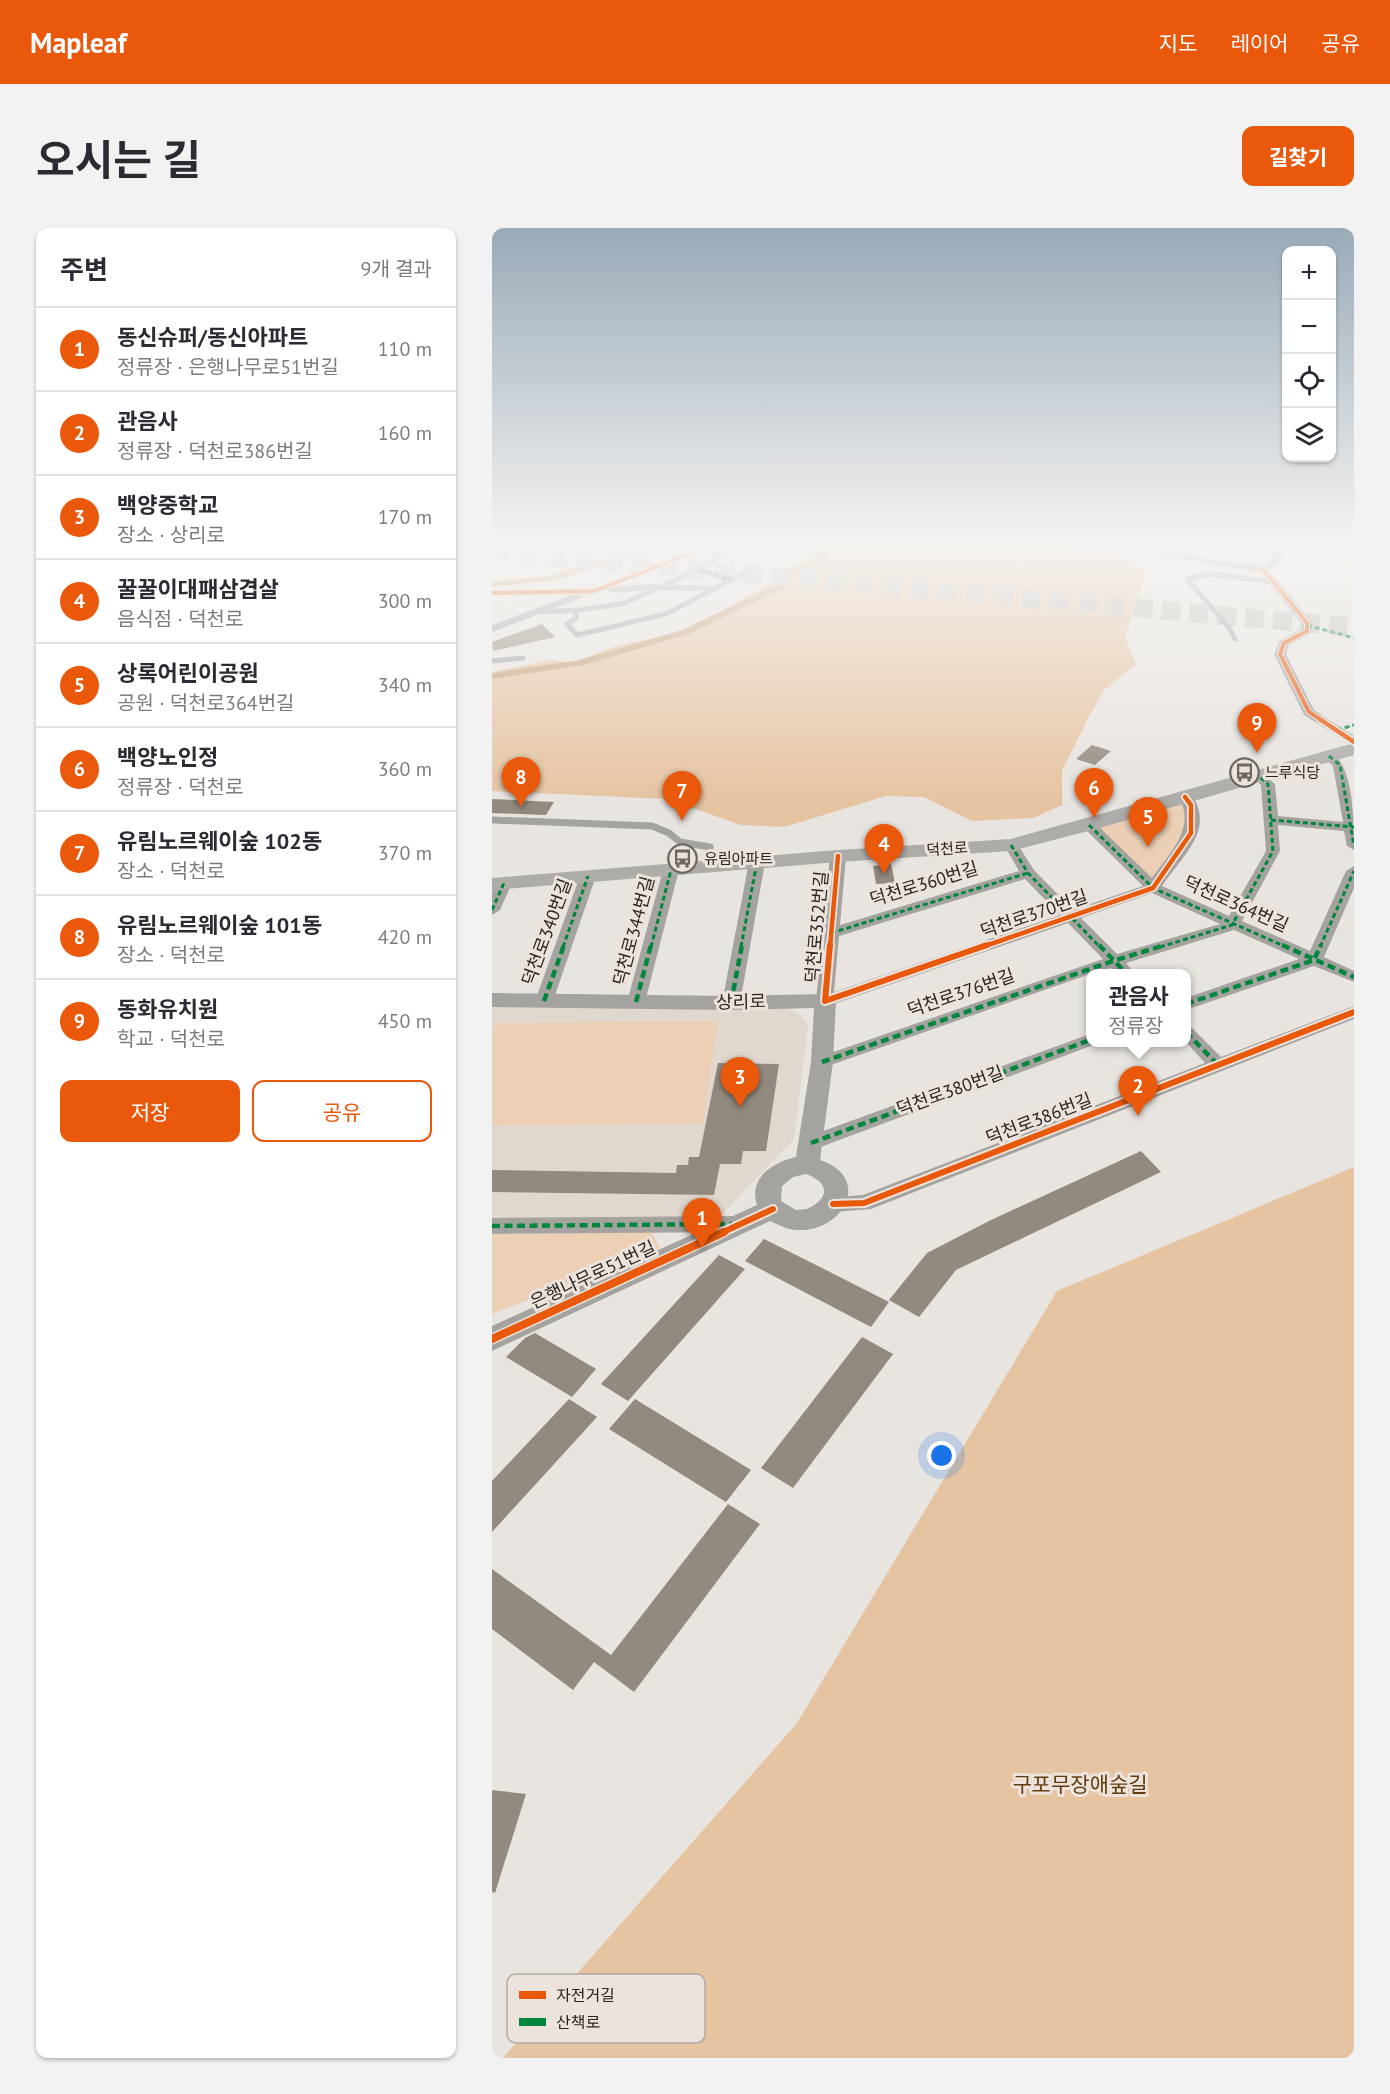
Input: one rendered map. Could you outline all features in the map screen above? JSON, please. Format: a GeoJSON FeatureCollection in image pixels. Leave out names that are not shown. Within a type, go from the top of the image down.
{"type":"FeatureCollection","features":[{"type":"Feature","properties":{"kind":"main road","name":"덕천로"},"geometry":{"type":"LineString","coordinates":[[498,884],[757,862],[1011,845],[1354,749]]}},
{"type":"Feature","properties":{"kind":"street"},"geometry":{"type":"LineString","coordinates":[[1307,628],[1307,631],[1284,643],[1280,654],[1309,712],[1354,742]]}},
{"type":"Feature","properties":{"kind":"street"},"geometry":{"type":"LineString","coordinates":[[1329,756],[1340,765],[1354,846]]}},
{"type":"Feature","properties":{"kind":"street"},"geometry":{"type":"LineString","coordinates":[[1232,925],[1273,851],[1268,784],[1258,776]]}},
{"type":"Feature","properties":{"kind":"street"},"geometry":{"type":"LineString","coordinates":[[1153,888],[1191,833],[1191,805],[1185,797]]}},
{"type":"Feature","properties":{"kind":"street"},"geometry":{"type":"LineString","coordinates":[[1271,820],[1352,827]]}},
{"type":"Feature","properties":{"kind":"street","name":"덕천로364번길"},"geometry":{"type":"LineString","coordinates":[[1089,825],[1153,888],[1232,925],[1354,977]]}},
{"type":"Feature","properties":{"kind":"street"},"geometry":{"type":"LineString","coordinates":[[1011,845],[1028,873],[1070,917]]}},
{"type":"Feature","properties":{"kind":"street","name":"덕천로352번길"},"geometry":{"type":"LineString","coordinates":[[825,1001],[838,856]]}},
{"type":"Feature","properties":{"kind":"street"},"geometry":{"type":"LineString","coordinates":[[731,1003],[757,862]]}},
{"type":"Feature","properties":{"kind":"street","name":"덕천로344번길"},"geometry":{"type":"LineString","coordinates":[[636,1002],[671,870]]}},
{"type":"Feature","properties":{"kind":"street"},"geometry":{"type":"LineString","coordinates":[[1191,1003],[1314,960],[1354,871]]}},
{"type":"Feature","properties":{"kind":"street","name":"덕천로360번길"},"geometry":{"type":"LineString","coordinates":[[831,933],[1028,873]]}},
{"type":"Feature","properties":{"kind":"street","name":"덕천로340번길"},"geometry":{"type":"LineString","coordinates":[[544,1001],[588,876]]}},
{"type":"Feature","properties":{"kind":"street"},"geometry":{"type":"LineString","coordinates":[[492,910],[498,884]]}},
{"type":"Feature","properties":{"kind":"street","name":"덕천로370번길"},"geometry":{"type":"LineString","coordinates":[[825,1001],[1153,888]]}},
{"type":"Feature","properties":{"kind":"street","name":"덕천로370번길"},"geometry":{"type":"LineString","coordinates":[[1070,917],[1113,960]]}},
{"type":"Feature","properties":{"kind":"street","name":"덕천로376번길"},"geometry":{"type":"LineString","coordinates":[[1087,969],[1232,925]]}},
{"type":"Feature","properties":{"kind":"street"},"geometry":{"type":"LineString","coordinates":[[1113,960],[1121,969]]}},
{"type":"Feature","properties":{"kind":"street","name":"덕천로376번길"},"geometry":{"type":"LineString","coordinates":[[822,1062],[1086,969]]}},
{"type":"Feature","properties":{"kind":"street","name":"상리로"},"geometry":{"type":"LineString","coordinates":[[492,1000],[731,1003],[825,1001]]}},
{"type":"Feature","properties":{"kind":"street"},"geometry":{"type":"LineString","coordinates":[[809,1154],[785,1170],[770,1184],[767,1193],[768,1202],[773,1209],[792,1219],[804,1220],[826,1212],[837,1196],[838,1187],[834,1179],[818,1167],[809,1154],[822,1062],[825,1001]]}},
{"type":"Feature","properties":{"kind":"street","name":"덕천로386번길"},"geometry":{"type":"LineString","coordinates":[[833,1204],[864,1203],[1354,1012]]}},
{"type":"Feature","properties":{"kind":"street"},"geometry":{"type":"LineString","coordinates":[[1191,1037],[1218,1065]]}},
{"type":"Feature","properties":{"kind":"street","name":"덕천로380번길"},"geometry":{"type":"LineString","coordinates":[[809,1154],[1086,1042]]}},
{"type":"Feature","properties":{"kind":"street","name":"은행나무로51번길"},"geometry":{"type":"LineString","coordinates":[[493,1337],[773,1209]]}},
{"type":"Feature","properties":{"kind":"street"},"geometry":{"type":"LineString","coordinates":[[492,1227],[741,1224]]}},
{"type":"Feature","properties":{"kind":"lane"},"geometry":{"type":"LineString","coordinates":[[571,628],[577,635],[605,628]]}},
{"type":"Feature","properties":{"kind":"lane"},"geometry":{"type":"LineString","coordinates":[[1229,628],[1235,639]]}},
{"type":"Feature","properties":{"kind":"lane"},"geometry":{"type":"LineString","coordinates":[[492,661],[523,658]]}},
{"type":"Feature","properties":{"kind":"lane"},"geometry":{"type":"LineString","coordinates":[[492,820],[652,826],[669,833],[680,842],[710,847],[705,867]]}},
{"type":"Feature","properties":{"kind":"shaded area"},"geometry":{"type":"Polygon","coordinates":[[[701,628],[689,634],[583,665],[492,679],[492,673],[579,660],[682,630],[701,628]]]}},
{"type":"Feature","properties":{"kind":"shaded area"},"geometry":{"type":"Polygon","coordinates":[[[1183,800],[1189,833],[1154,884],[1094,826],[1183,800]]]}},
{"type":"Feature","properties":{"kind":"shaded area"},"geometry":{"type":"Polygon","coordinates":[[[492,1007],[786,1007],[800,1015],[808,1027],[794,1139],[719,1217],[492,1220],[492,1007]]]}},
{"type":"Feature","properties":{"kind":"shaded area"},"geometry":{"type":"Polygon","coordinates":[[[718,1021],[703,1124],[492,1126],[492,1032],[495,1023],[718,1021]]]}},
{"type":"Feature","properties":{"kind":"shaded area"},"geometry":{"type":"Polygon","coordinates":[[[652,1232],[660,1249],[492,1314],[492,1234],[652,1232]]]}},
{"type":"Feature","properties":{"kind":"green space"},"geometry":{"type":"Polygon","coordinates":[[[693,628],[1128,628],[1125,638],[1136,664],[1105,689],[1089,716],[1062,771],[1062,805],[1033,818],[972,821],[924,797],[886,796],[784,827],[741,825],[667,799],[492,791],[492,672],[551,660],[573,663],[615,646],[693,628]]]}},
{"type":"Feature","properties":{"kind":"green space","name":"구포무장애숲길"},"geometry":{"type":"Polygon","coordinates":[[[1354,1167],[1354,2058],[503,2058],[516,2043],[705,2043],[705,1974],[577,1974],[797,1723],[1057,1291],[1354,1167]]]}},
{"type":"Feature","properties":{"kind":"building"},"geometry":{"type":"Polygon","coordinates":[[[530,628],[546,628],[555,637],[493,651],[492,642],[530,628]]]}},
{"type":"Feature","properties":{"kind":"building"},"geometry":{"type":"Polygon","coordinates":[[[1092,745],[1111,751],[1095,765],[1076,759],[1092,745]]]}},
{"type":"Feature","properties":{"kind":"building"},"geometry":{"type":"Polygon","coordinates":[[[492,799],[554,802],[546,815],[492,813],[492,799]]]}},
{"type":"Feature","properties":{"kind":"building"},"geometry":{"type":"Polygon","coordinates":[[[891,864],[895,883],[876,884],[873,866],[891,864]]]}},
{"type":"Feature","properties":{"kind":"building"},"geometry":{"type":"Polygon","coordinates":[[[718,1063],[779,1064],[766,1151],[743,1151],[741,1164],[720,1164],[714,1195],[492,1192],[492,1170],[676,1173],[677,1165],[688,1165],[689,1157],[699,1157],[718,1063]]]}},
{"type":"Feature","properties":{"kind":"building"},"geometry":{"type":"Polygon","coordinates":[[[1141,1151],[1161,1172],[956,1270],[919,1317],[889,1300],[927,1253],[991,1220],[1141,1151]]]}},
{"type":"Feature","properties":{"kind":"building"},"geometry":{"type":"Polygon","coordinates":[[[764,1239],[889,1302],[871,1327],[745,1261],[764,1239]]]}},
{"type":"Feature","properties":{"kind":"building"},"geometry":{"type":"Polygon","coordinates":[[[719,1255],[745,1269],[628,1401],[601,1384],[719,1255]]]}},
{"type":"Feature","properties":{"kind":"building"},"geometry":{"type":"Polygon","coordinates":[[[535,1333],[596,1369],[572,1397],[506,1357],[525,1338],[535,1333]]]}},
{"type":"Feature","properties":{"kind":"building"},"geometry":{"type":"Polygon","coordinates":[[[862,1337],[893,1354],[793,1488],[761,1468],[862,1337]]]}},
{"type":"Feature","properties":{"kind":"building"},"geometry":{"type":"Polygon","coordinates":[[[569,1399],[597,1417],[492,1532],[492,1481],[569,1399]]]}},
{"type":"Feature","properties":{"kind":"building"},"geometry":{"type":"Polygon","coordinates":[[[635,1399],[751,1470],[726,1502],[609,1429],[635,1399]]]}},
{"type":"Feature","properties":{"kind":"building"},"geometry":{"type":"Polygon","coordinates":[[[728,1504],[760,1524],[634,1692],[594,1662],[573,1690],[492,1629],[492,1569],[611,1655],[728,1504]]]}},
{"type":"Feature","properties":{"kind":"building"},"geometry":{"type":"Polygon","coordinates":[[[492,1790],[526,1794],[495,1893],[492,1892],[492,1790]]]}},
{"type":"Feature","properties":{"kind":"marked path"},"geometry":{"type":"LineString","coordinates":[[1319,628],[1354,638]]}},
{"type":"Feature","properties":{"kind":"marked path"},"geometry":{"type":"LineString","coordinates":[[1337,730],[1354,725]]}},
{"type":"Feature","properties":{"kind":"marked path"},"geometry":{"type":"LineString","coordinates":[[1329,756],[1340,765],[1354,846]]}},
{"type":"Feature","properties":{"kind":"marked path"},"geometry":{"type":"LineString","coordinates":[[1090,969],[1232,925],[1273,851],[1268,784],[1258,776]]}},
{"type":"Feature","properties":{"kind":"marked path"},"geometry":{"type":"LineString","coordinates":[[1271,820],[1354,827]]}},
{"type":"Feature","properties":{"kind":"marked path"},"geometry":{"type":"LineString","coordinates":[[1089,825],[1153,888],[1354,977]]}},
{"type":"Feature","properties":{"kind":"marked path"},"geometry":{"type":"LineString","coordinates":[[1011,845],[1028,873],[1122,969]]}},
{"type":"Feature","properties":{"kind":"marked path"},"geometry":{"type":"LineString","coordinates":[[731,1003],[757,862]]}},
{"type":"Feature","properties":{"kind":"marked path"},"geometry":{"type":"LineString","coordinates":[[636,1002],[671,870]]}},
{"type":"Feature","properties":{"kind":"marked path"},"geometry":{"type":"LineString","coordinates":[[1191,1002],[1314,960],[1354,871]]}},
{"type":"Feature","properties":{"kind":"marked path"},"geometry":{"type":"LineString","coordinates":[[831,933],[1028,873]]}},
{"type":"Feature","properties":{"kind":"marked path"},"geometry":{"type":"LineString","coordinates":[[544,1001],[588,876]]}},
{"type":"Feature","properties":{"kind":"marked path"},"geometry":{"type":"LineString","coordinates":[[492,910],[504,883]]}},
{"type":"Feature","properties":{"kind":"marked path"},"geometry":{"type":"LineString","coordinates":[[822,1062],[1086,970]]}},
{"type":"Feature","properties":{"kind":"marked path"},"geometry":{"type":"LineString","coordinates":[[1191,1037],[1218,1065]]}},
{"type":"Feature","properties":{"kind":"marked path"},"geometry":{"type":"LineString","coordinates":[[811,1143],[1086,1041]]}},
{"type":"Feature","properties":{"kind":"marked path"},"geometry":{"type":"LineString","coordinates":[[492,1226],[732,1224]]}},
{"type":"Feature","properties":{"kind":"cycle path"},"geometry":{"type":"LineString","coordinates":[[1307,628],[1307,631],[1284,643],[1280,654],[1309,712],[1354,742]]}},
{"type":"Feature","properties":{"kind":"cycle path"},"geometry":{"type":"LineString","coordinates":[[838,856],[825,1001],[1153,888],[1191,833],[1191,805],[1185,797]]}},
{"type":"Feature","properties":{"kind":"cycle path"},"geometry":{"type":"LineString","coordinates":[[833,1204],[864,1203],[1354,1012]]}},
{"type":"Feature","properties":{"kind":"cycle path"},"geometry":{"type":"LineString","coordinates":[[492,1339],[773,1209]]}},
{"type":"Feature","properties":{"kind":"place","name":"동화유치원"},"geometry":{"type":"Point","coordinates":[1257,753]}},
{"type":"Feature","properties":{"kind":"place","name":"느루식당"},"geometry":{"type":"Point","coordinates":[1244,773]}},
{"type":"Feature","properties":{"kind":"place","name":"유림노르웨이숲 101동"},"geometry":{"type":"Point","coordinates":[521,807]}},
{"type":"Feature","properties":{"kind":"place","name":"백양노인정"},"geometry":{"type":"Point","coordinates":[1094,818]}},
{"type":"Feature","properties":{"kind":"place","name":"유림노르웨이숲 102동"},"geometry":{"type":"Point","coordinates":[682,821]}},
{"type":"Feature","properties":{"kind":"place","name":"상록어린이공원"},"geometry":{"type":"Point","coordinates":[1148,847]}},
{"type":"Feature","properties":{"kind":"place","name":"유림아파트"},"geometry":{"type":"Point","coordinates":[683,859]}},
{"type":"Feature","properties":{"kind":"place","name":"꿀꿀이대패삼겹살"},"geometry":{"type":"Point","coordinates":[884,874]}},
{"type":"Feature","properties":{"kind":"place","name":"백양중학교"},"geometry":{"type":"Point","coordinates":[740,1107]}},
{"type":"Feature","properties":{"kind":"place","name":"관음사"},"geometry":{"type":"Point","coordinates":[1138,1116]}},
{"type":"Feature","properties":{"kind":"place","name":"동신슈퍼/동신아파트"},"geometry":{"type":"Point","coordinates":[702,1248]}}]}
